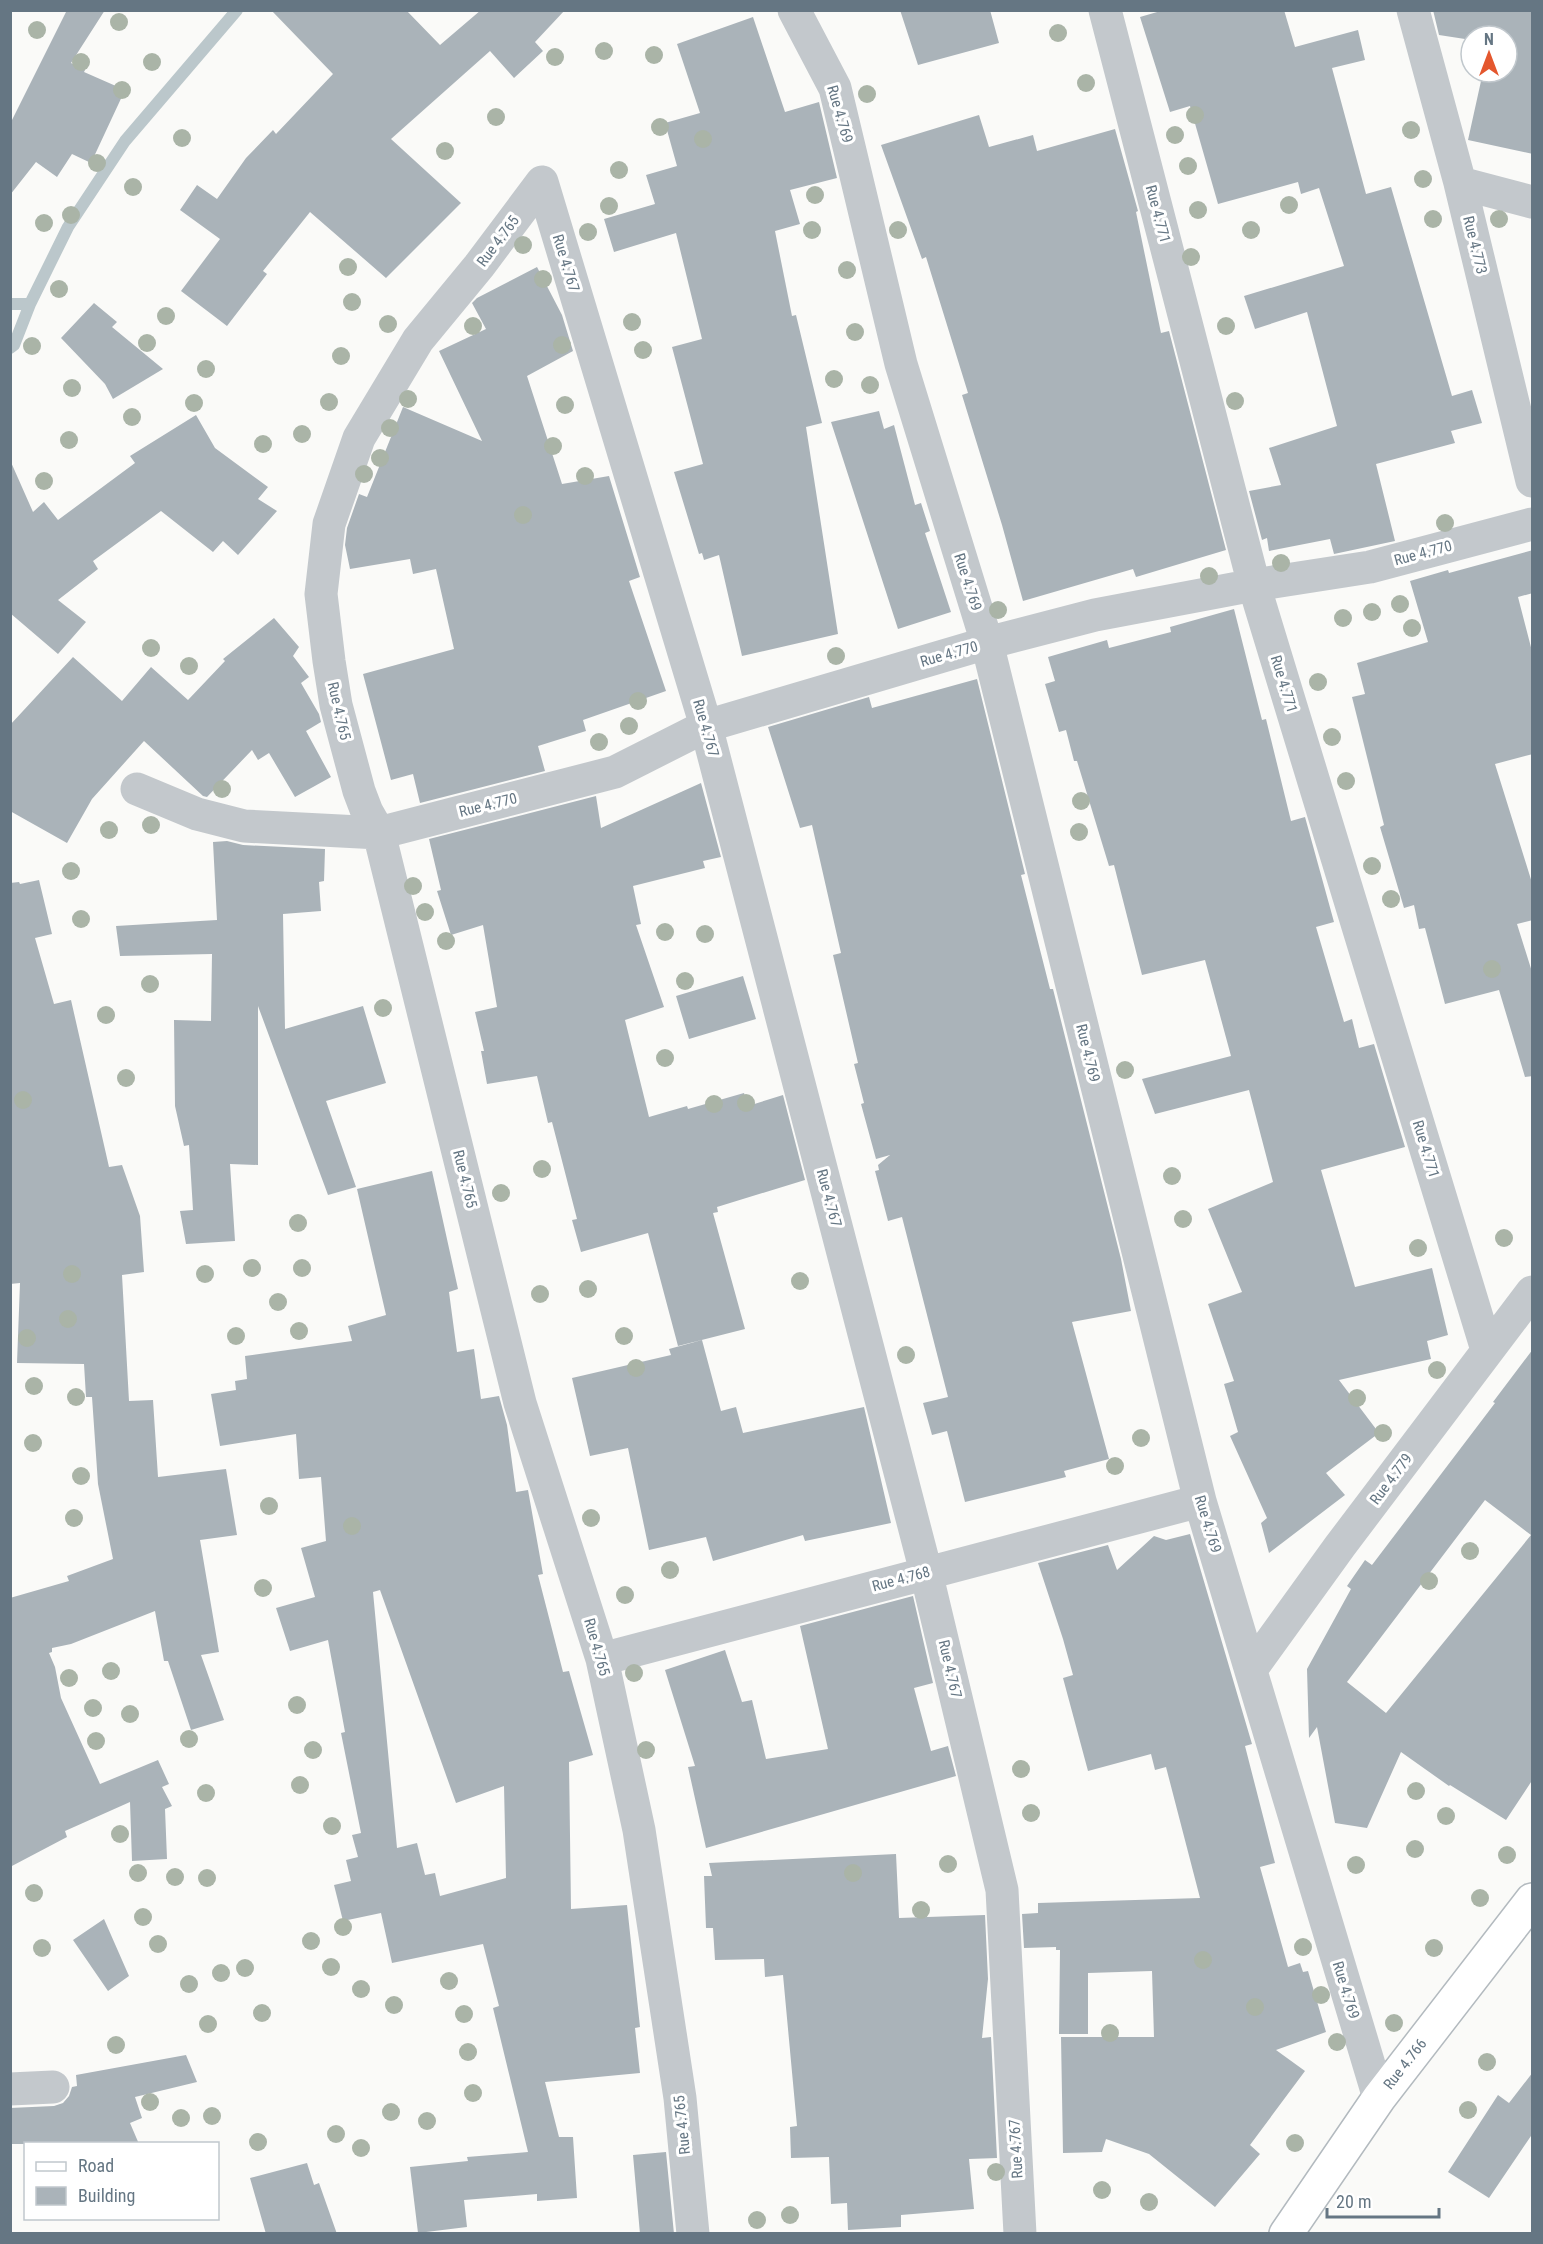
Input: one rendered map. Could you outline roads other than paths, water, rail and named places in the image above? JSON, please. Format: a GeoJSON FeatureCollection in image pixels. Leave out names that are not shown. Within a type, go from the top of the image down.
{"type":"FeatureCollection","features":[{"type":"Feature","properties":{"kind":"street","name":"Rue 4.769"},"geometry":{"type":"LineString","coordinates":[[794,10],[835,88],[901,364],[987,643],[1200,1501],[1252,1668],[1311,1878],[1379,2098]]}},
{"type":"Feature","properties":{"kind":"street","name":"Rue 4.771"},"geometry":{"type":"LineString","coordinates":[[1105,10],[1254,585],[1487,1350]]}},
{"type":"Feature","properties":{"kind":"street","name":"Rue 4.773"},"geometry":{"type":"LineString","coordinates":[[1413,10],[1460,183],[1533,481]]}},
{"type":"Feature","properties":{"kind":"street","name":"Rue 4.767"},"geometry":{"type":"LineString","coordinates":[[542,182],[706,726],[927,1572],[1002,1890],[1020,2234]]}},
{"type":"Feature","properties":{"kind":"street","name":"Rue 4.765"},"geometry":{"type":"LineString","coordinates":[[542,182],[479,266],[418,340],[359,438],[329,524],[321,594],[336,705],[359,791],[367,812],[379,833],[520,1403],[602,1659],[639,1830],[680,2098],[693,2234]]}},
{"type":"Feature","properties":{"kind":"street"},"geometry":{"type":"LineString","coordinates":[[1460,183],[1533,202]]}},
{"type":"Feature","properties":{"kind":"street","name":"Rue 4.770"},"geometry":{"type":"LineString","coordinates":[[136,789],[197,814],[244,826],[379,833],[615,772],[706,726],[987,643],[1095,615],[1254,585],[1370,567],[1533,524]]}},
{"type":"Feature","properties":{"kind":"street","name":"Rue 4.779"},"geometry":{"type":"LineString","coordinates":[[1252,1668],[1487,1350],[1533,1292]]}},
{"type":"Feature","properties":{"kind":"street","name":"Rue 4.768"},"geometry":{"type":"LineString","coordinates":[[602,1659],[1200,1501]]}},
{"type":"Feature","properties":{"kind":"street","name":"Rue 4.766"},"geometry":{"type":"LineString","coordinates":[[1286,2234],[1379,2098],[1533,1900]]}},
{"type":"Feature","properties":{"kind":"street"},"geometry":{"type":"LineString","coordinates":[[10,2089],[53,2087]]}},
{"type":"Feature","properties":{"kind":"waterway"},"geometry":{"type":"LineString","coordinates":[[10,348],[14,345],[30,304],[68,227],[125,141],[237,10]]}},
{"type":"Feature","properties":{"kind":"waterway"},"geometry":{"type":"LineString","coordinates":[[10,304],[30,304]]}}]}
